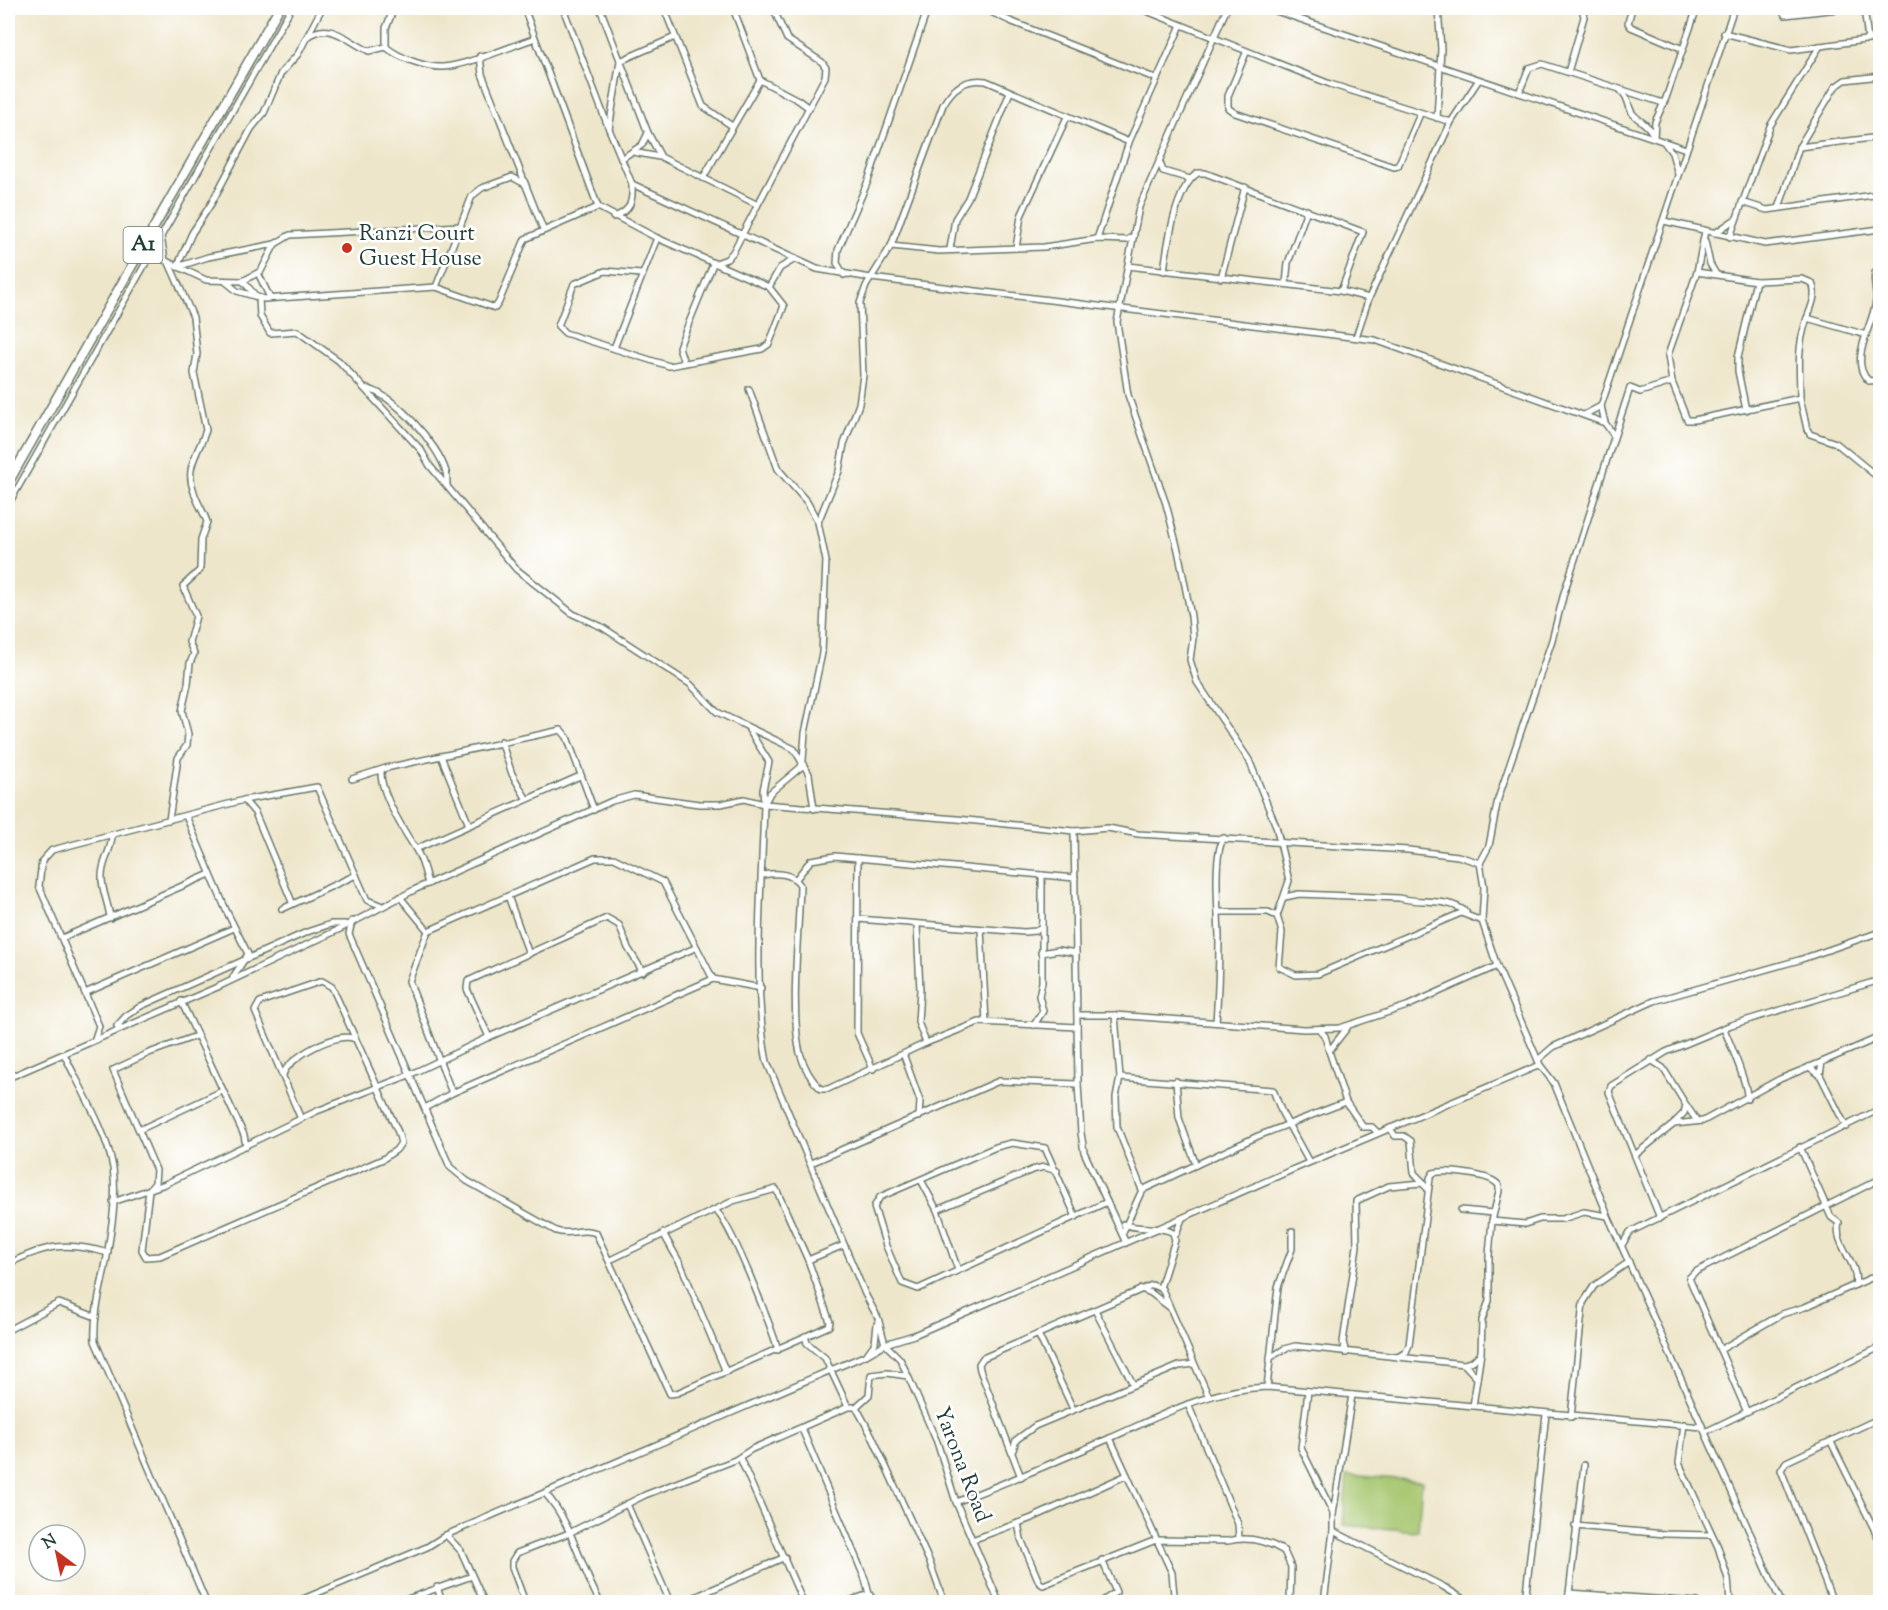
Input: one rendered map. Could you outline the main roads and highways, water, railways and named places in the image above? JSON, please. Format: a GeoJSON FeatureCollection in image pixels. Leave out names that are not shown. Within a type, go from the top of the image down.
{"type":"FeatureCollection","features":[{"type":"Feature","properties":{"kind":"highway","name":"A1"},"geometry":{"type":"LineString","coordinates":[[8,483],[279,8]]}},
{"type":"Feature","properties":{"kind":"place","name":"Ranzi Court Guest House"},"geometry":{"type":"Point","coordinates":[347,248]}}]}
